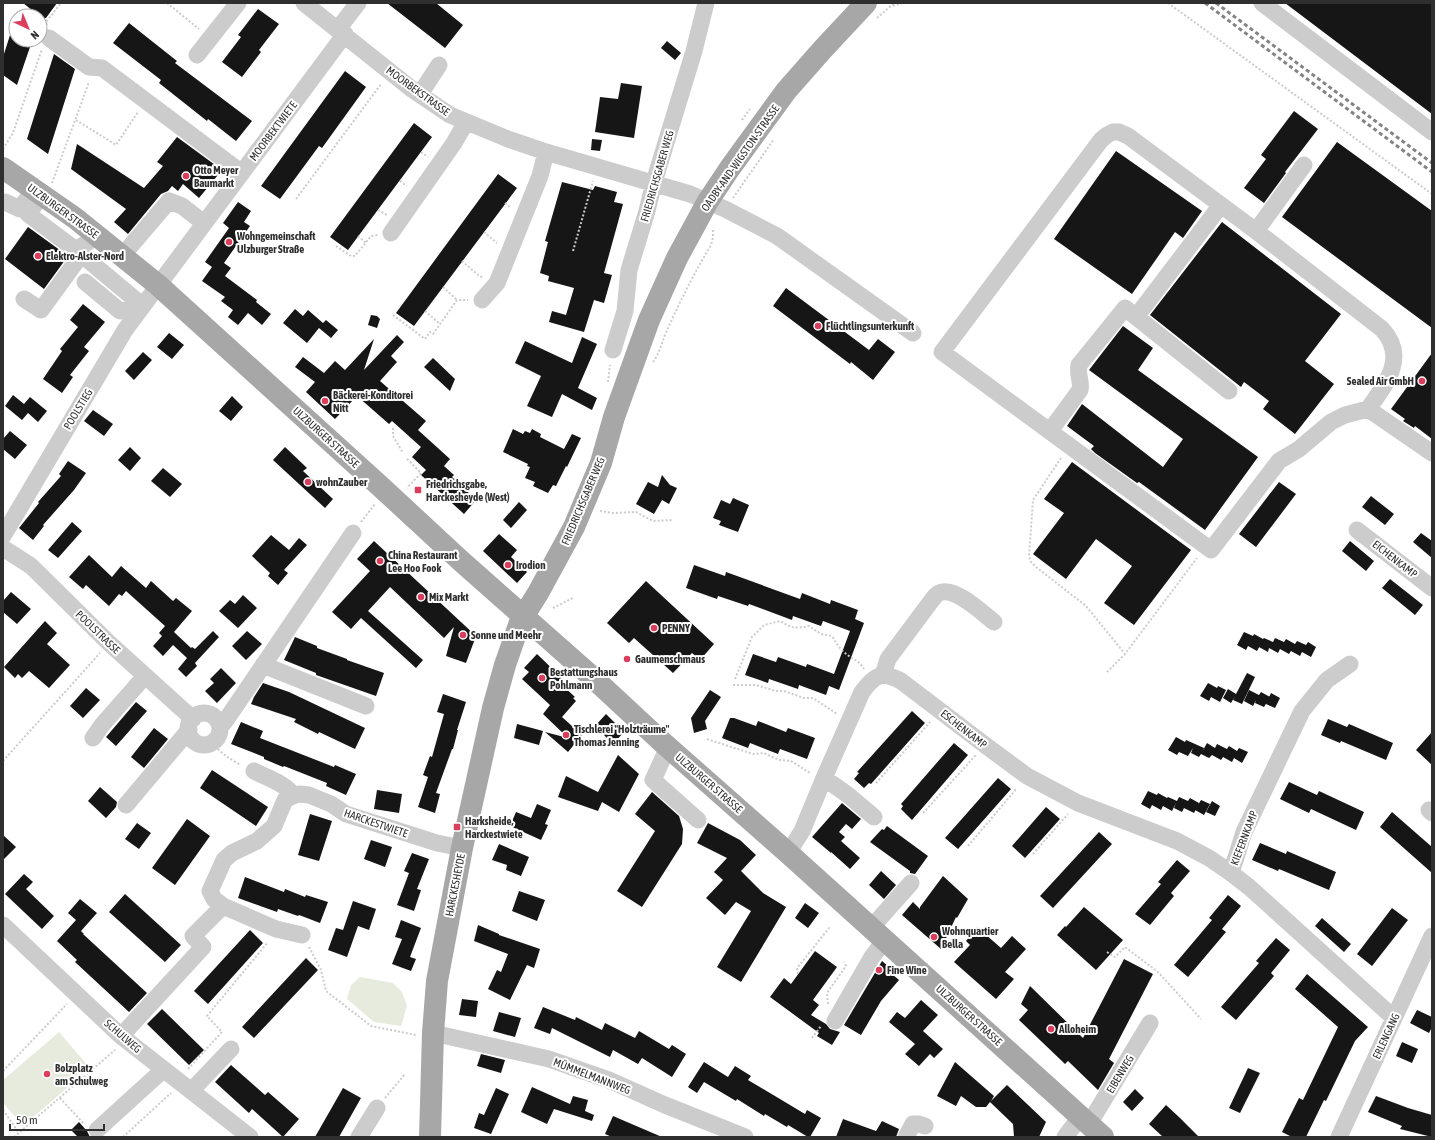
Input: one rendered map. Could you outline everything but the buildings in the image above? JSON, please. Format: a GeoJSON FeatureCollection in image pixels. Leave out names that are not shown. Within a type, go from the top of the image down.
{"type":"FeatureCollection","features":[{"type":"Feature","properties":{"kind":"main road","name":"OADBY-AND-WIGSTON-STRASSE"},"geometry":{"type":"LineString","coordinates":[[627,379],[649,320],[677,258],[708,201],[786,92],[823,49],[870,12]]}},
{"type":"Feature","properties":{"kind":"main road","name":"ULZBURGER STRASSE"},"geometry":{"type":"LineString","coordinates":[[3,168],[75,218],[158,285],[387,501],[461,561],[591,676],[668,747],[1091,1126]]}},
{"type":"Feature","properties":{"kind":"main road","name":"FRIEDRICHSGABER WEG"},"geometry":{"type":"LineString","coordinates":[[524,617],[574,528],[601,463],[627,379]]}},
{"type":"Feature","properties":{"kind":"main road","name":"HARCKESHEYDE"},"geometry":{"type":"LineString","coordinates":[[430,1137],[424,1034],[438,981],[462,848],[497,689],[520,622],[524,617]]}},
{"type":"Feature","properties":{"kind":"street"},"geometry":{"type":"LineString","coordinates":[[197,55],[238,3]]}},
{"type":"Feature","properties":{"kind":"street","name":"MOORBEKSTRASSE"},"geometry":{"type":"LineString","coordinates":[[304,3],[390,72],[450,115],[508,139],[546,152],[654,182],[708,201],[777,236],[913,333]]}},
{"type":"Feature","properties":{"kind":"street","name":"MOORBEKTWIETE"},"geometry":{"type":"LineString","coordinates":[[158,285],[242,173],[302,82],[342,32],[358,3]]}},
{"type":"Feature","properties":{"kind":"street","name":"FRIEDRICHSGABER WEG"},"geometry":{"type":"LineString","coordinates":[[613,350],[625,311],[629,270],[694,51],[706,3]]}},
{"type":"Feature","properties":{"kind":"street"},"geometry":{"type":"LineString","coordinates":[[1262,3],[1279,8],[1432,132]]}},
{"type":"Feature","properties":{"kind":"street"},"geometry":{"type":"LineString","coordinates":[[49,38],[89,67],[102,68],[242,173]]}},
{"type":"Feature","properties":{"kind":"street"},"geometry":{"type":"LineString","coordinates":[[420,94],[439,66]]}},
{"type":"Feature","properties":{"kind":"street"},"geometry":{"type":"LineString","coordinates":[[391,233],[454,143],[466,122]]}},
{"type":"Feature","properties":{"kind":"street"},"geometry":{"type":"LineString","coordinates":[[1113,132],[1124,134],[1256,231],[1382,329],[1390,337],[1394,352],[1393,368],[1384,387],[1368,409],[1345,415],[1330,422],[1299,449],[1279,461],[1211,550],[942,352],[1101,140],[1113,132]]}},
{"type":"Feature","properties":{"kind":"street"},"geometry":{"type":"LineString","coordinates":[[482,300],[497,283],[540,176],[546,152]]}},
{"type":"Feature","properties":{"kind":"street"},"geometry":{"type":"LineString","coordinates":[[1256,231],[1304,165]]}},
{"type":"Feature","properties":{"kind":"street"},"geometry":{"type":"LineString","coordinates":[[3,202],[20,209],[40,194]]}},
{"type":"Feature","properties":{"kind":"street"},"geometry":{"type":"LineString","coordinates":[[40,194],[28,214],[78,252],[143,306]]}},
{"type":"Feature","properties":{"kind":"street"},"geometry":{"type":"LineString","coordinates":[[122,256],[169,201],[182,206],[204,223]]}},
{"type":"Feature","properties":{"kind":"street"},"geometry":{"type":"LineString","coordinates":[[1136,317],[1221,205]]}},
{"type":"Feature","properties":{"kind":"street"},"geometry":{"type":"LineString","coordinates":[[24,299],[41,310],[78,252],[97,236]]}},
{"type":"Feature","properties":{"kind":"street"},"geometry":{"type":"LineString","coordinates":[[85,282],[120,311],[143,306]]}},
{"type":"Feature","properties":{"kind":"street","name":"POOLSTIEG"},"geometry":{"type":"LineString","coordinates":[[3,536],[125,330],[158,285]]}},
{"type":"Feature","properties":{"kind":"street"},"geometry":{"type":"LineString","coordinates":[[1050,431],[1080,390],[1082,383],[1078,375],[1079,365],[1125,308],[1229,392]]}},
{"type":"Feature","properties":{"kind":"street"},"geometry":{"type":"LineString","coordinates":[[625,311],[649,320]]}},
{"type":"Feature","properties":{"kind":"street"},"geometry":{"type":"LineString","coordinates":[[1368,409],[1432,453]]}},
{"type":"Feature","properties":{"kind":"street","name":"EICHENKAMP"},"geometry":{"type":"LineString","coordinates":[[1357,530],[1432,588]]}},
{"type":"Feature","properties":{"kind":"street"},"geometry":{"type":"LineString","coordinates":[[214,742],[219,735],[221,726],[353,533]]}},
{"type":"Feature","properties":{"kind":"street","name":"POOLSTRASSE"},"geometry":{"type":"LineString","coordinates":[[3,548],[31,566],[109,644],[145,676],[191,724],[190,736],[195,741],[201,744],[214,742]]}},
{"type":"Feature","properties":{"kind":"street"},"geometry":{"type":"LineString","coordinates":[[788,853],[802,831],[862,692],[877,677],[888,659],[938,593],[948,592],[957,595],[994,622]]}},
{"type":"Feature","properties":{"kind":"street","name":"KIEFERNKAMP"},"geometry":{"type":"LineString","coordinates":[[1350,664],[1327,680],[1302,711],[1244,832],[1231,873],[1268,904],[1394,1018]]}},
{"type":"Feature","properties":{"kind":"street"},"geometry":{"type":"LineString","coordinates":[[263,666],[366,706]]}},
{"type":"Feature","properties":{"kind":"street"},"geometry":{"type":"LineString","coordinates":[[93,738],[102,725],[145,676]]}},
{"type":"Feature","properties":{"kind":"street","name":"ESCHENKAMP"},"geometry":{"type":"LineString","coordinates":[[877,677],[893,676],[901,681],[1027,776],[1078,803],[1177,841],[1209,858],[1231,873]]}},
{"type":"Feature","properties":{"kind":"street"},"geometry":{"type":"LineString","coordinates":[[126,805],[199,714],[205,713],[211,715],[221,726]]}},
{"type":"Feature","properties":{"kind":"street"},"geometry":{"type":"LineString","coordinates":[[668,747],[653,780],[698,820]]}},
{"type":"Feature","properties":{"kind":"street"},"geometry":{"type":"LineString","coordinates":[[254,771],[285,787],[291,791],[292,796],[286,800],[274,826],[257,841],[232,853],[224,860],[210,891],[214,899],[222,906],[276,929],[302,935]]}},
{"type":"Feature","properties":{"kind":"street"},"geometry":{"type":"LineString","coordinates":[[824,778],[848,795],[874,817]]}},
{"type":"Feature","properties":{"kind":"street","name":"HARCKESTWIETE"},"geometry":{"type":"LineString","coordinates":[[292,796],[299,794],[310,795],[331,804],[346,814],[437,843],[462,848]]}},
{"type":"Feature","properties":{"kind":"street"},"geometry":{"type":"LineString","coordinates":[[835,1021],[872,957],[878,934],[911,883]]}},
{"type":"Feature","properties":{"kind":"street"},"geometry":{"type":"LineString","coordinates":[[124,1038],[203,946],[193,936],[222,906]]}},
{"type":"Feature","properties":{"kind":"street","name":"SCHULWEG"},"geometry":{"type":"LineString","coordinates":[[3,925],[124,1038],[250,1137]]}},
{"type":"Feature","properties":{"kind":"street","name":"ERLENGANG"},"geometry":{"type":"LineString","coordinates":[[1339,1137],[1432,936]]}},
{"type":"Feature","properties":{"kind":"street","name":"EIBENWEG"},"geometry":{"type":"LineString","coordinates":[[1091,1126],[1150,1023]]}},
{"type":"Feature","properties":{"kind":"street","name":"MÜMMELMANNWEG"},"geometry":{"type":"LineString","coordinates":[[424,1034],[549,1059],[609,1080],[665,1105],[745,1137]]}},
{"type":"Feature","properties":{"kind":"street"},"geometry":{"type":"LineString","coordinates":[[183,1085],[231,1049]]}},
{"type":"Feature","properties":{"kind":"street"},"geometry":{"type":"LineString","coordinates":[[93,1129],[163,1070]]}},
{"type":"Feature","properties":{"kind":"street"},"geometry":{"type":"LineString","coordinates":[[359,1137],[377,1108]]}},
{"type":"Feature","properties":{"kind":"street"},"geometry":{"type":"LineString","coordinates":[[906,1137],[913,1124],[925,1126]]}},
{"type":"Feature","properties":{"kind":"street"},"geometry":{"type":"LineString","coordinates":[[1065,1137],[1091,1126]]}},
{"type":"Feature","properties":{"kind":"path"},"geometry":{"type":"LineString","coordinates":[[3,149],[13,133],[40,50],[49,38],[46,22],[61,3]]}},
{"type":"Feature","properties":{"kind":"path"},"geometry":{"type":"LineString","coordinates":[[167,3],[210,38]]}},
{"type":"Feature","properties":{"kind":"path"},"geometry":{"type":"LineString","coordinates":[[888,8],[894,3]]}},
{"type":"Feature","properties":{"kind":"path"},"geometry":{"type":"LineString","coordinates":[[870,12],[903,3]]}},
{"type":"Feature","properties":{"kind":"path"},"geometry":{"type":"LineString","coordinates":[[1168,3],[1432,194]]}},
{"type":"Feature","properties":{"kind":"path"},"geometry":{"type":"LineString","coordinates":[[40,194],[52,184],[94,67]]}},
{"type":"Feature","properties":{"kind":"path"},"geometry":{"type":"LineString","coordinates":[[296,199],[390,72]]}},
{"type":"Feature","properties":{"kind":"path"},"geometry":{"type":"LineString","coordinates":[[75,119],[116,145],[145,101]]}},
{"type":"Feature","properties":{"kind":"path"},"geometry":{"type":"LineString","coordinates":[[740,189],[777,135]]}},
{"type":"Feature","properties":{"kind":"path"},"geometry":{"type":"LineString","coordinates":[[573,251],[597,166]]}},
{"type":"Feature","properties":{"kind":"path"},"geometry":{"type":"LineString","coordinates":[[650,365],[656,358],[680,302],[711,245],[713,230]]}},
{"type":"Feature","properties":{"kind":"path"},"geometry":{"type":"LineString","coordinates":[[336,246],[351,256],[355,256],[371,236],[391,233]]}},
{"type":"Feature","properties":{"kind":"path"},"geometry":{"type":"LineString","coordinates":[[358,236],[366,243]]}},
{"type":"Feature","properties":{"kind":"path"},"geometry":{"type":"LineString","coordinates":[[462,261],[478,275],[497,283]]}},
{"type":"Feature","properties":{"kind":"path"},"geometry":{"type":"LineString","coordinates":[[443,287],[458,300],[482,300]]}},
{"type":"Feature","properties":{"kind":"path"},"geometry":{"type":"LineString","coordinates":[[393,315],[425,339],[430,332],[433,334],[458,300]]}},
{"type":"Feature","properties":{"kind":"path"},"geometry":{"type":"LineString","coordinates":[[425,311],[440,324]]}},
{"type":"Feature","properties":{"kind":"path"},"geometry":{"type":"LineString","coordinates":[[393,428],[393,436],[403,454]]}},
{"type":"Feature","properties":{"kind":"path"},"geometry":{"type":"LineString","coordinates":[[1069,445],[1033,500],[1029,556],[1031,562],[1036,567],[1086,606],[1125,654]]}},
{"type":"Feature","properties":{"kind":"path"},"geometry":{"type":"LineString","coordinates":[[353,533],[387,501],[421,473],[407,459]]}},
{"type":"Feature","properties":{"kind":"path"},"geometry":{"type":"LineString","coordinates":[[584,504],[595,510],[613,513],[636,512],[653,521],[672,520]]}},
{"type":"Feature","properties":{"kind":"path"},"geometry":{"type":"LineString","coordinates":[[1107,672],[1125,654],[1206,546]]}},
{"type":"Feature","properties":{"kind":"path"},"geometry":{"type":"LineString","coordinates":[[554,608],[573,598]]}},
{"type":"Feature","properties":{"kind":"path"},"geometry":{"type":"LineString","coordinates":[[734,679],[752,637],[764,625],[780,621],[791,628],[809,626],[821,634],[832,636],[836,645],[845,654],[860,662],[877,677]]}},
{"type":"Feature","properties":{"kind":"path"},"geometry":{"type":"LineString","coordinates":[[3,761],[109,644]]}},
{"type":"Feature","properties":{"kind":"path"},"geometry":{"type":"LineString","coordinates":[[733,685],[756,685],[776,691],[784,691],[804,698],[813,698],[849,723]]}},
{"type":"Feature","properties":{"kind":"path"},"geometry":{"type":"LineString","coordinates":[[876,783],[940,711]]}},
{"type":"Feature","properties":{"kind":"path"},"geometry":{"type":"LineString","coordinates":[[707,739],[753,754],[764,753],[779,760],[791,761],[806,771],[824,778]]}},
{"type":"Feature","properties":{"kind":"path"},"geometry":{"type":"LineString","coordinates":[[214,742],[215,746],[229,758],[254,771]]}},
{"type":"Feature","properties":{"kind":"path"},"geometry":{"type":"LineString","coordinates":[[923,813],[985,745]]}},
{"type":"Feature","properties":{"kind":"path"},"geometry":{"type":"LineString","coordinates":[[968,846],[1027,776]]}},
{"type":"Feature","properties":{"kind":"path"},"geometry":{"type":"LineString","coordinates":[[1034,854],[1078,803]]}},
{"type":"Feature","properties":{"kind":"path"},"geometry":{"type":"LineString","coordinates":[[798,974],[797,968],[828,928],[830,929]]}},
{"type":"Feature","properties":{"kind":"path"},"geometry":{"type":"LineString","coordinates":[[302,935],[321,970],[326,990],[371,1026],[424,1034]]}},
{"type":"Feature","properties":{"kind":"path"},"geometry":{"type":"LineString","coordinates":[[123,1137],[183,1085],[222,1032],[207,1016],[272,937]]}},
{"type":"Feature","properties":{"kind":"path"},"geometry":{"type":"LineString","coordinates":[[1107,952],[1115,957],[1126,947],[1158,972],[1201,1019]]}},
{"type":"Feature","properties":{"kind":"path"},"geometry":{"type":"LineString","coordinates":[[3,1071],[77,994]]}},
{"type":"Feature","properties":{"kind":"path"},"geometry":{"type":"LineString","coordinates":[[14,1137],[60,1098],[124,1038]]}},
{"type":"Feature","properties":{"kind":"path"},"geometry":{"type":"LineString","coordinates":[[377,1108],[405,1074]]}},
{"type":"Feature","properties":{"kind":"path"},"geometry":{"type":"LineString","coordinates":[[60,1098],[93,1129]]}},
{"type":"Feature","properties":{"kind":"path"},"geometry":{"type":"LineString","coordinates":[[3,1110],[19,1133]]}},
{"type":"Feature","properties":{"kind":"shaded area"},"geometry":{"type":"Polygon","coordinates":[[[360,977],[393,983],[402,992],[407,1006],[401,1026],[374,1022],[347,999],[351,985],[360,977]]]}},
{"type":"Feature","properties":{"kind":"shaded area","name":"Bolzplatz am Schulweg"},"geometry":{"type":"Polygon","coordinates":[[[59,1032],[90,1068],[23,1126],[3,1103],[3,1080],[59,1032]]]}},
{"type":"Feature","properties":{"kind":"railway"},"geometry":{"type":"LineString","coordinates":[[1205,3],[1432,172]]}},
{"type":"Feature","properties":{"kind":"railway"},"geometry":{"type":"LineString","coordinates":[[1216,3],[1432,163]]}},
{"type":"Feature","properties":{"kind":"place","name":"Otto Meyer Baumarkt"},"geometry":{"type":"Point","coordinates":[186,176]}},
{"type":"Feature","properties":{"kind":"place","name":"Wohngemeinschaft Ulzburger Straße"},"geometry":{"type":"Point","coordinates":[229,242]}},
{"type":"Feature","properties":{"kind":"place","name":"Elektro-Alster-Nord"},"geometry":{"type":"Point","coordinates":[38,256]}},
{"type":"Feature","properties":{"kind":"place","name":"Flüchtlingsunterkunft"},"geometry":{"type":"Point","coordinates":[818,326]}},
{"type":"Feature","properties":{"kind":"place","name":"Sealed Air GmbH"},"geometry":{"type":"Point","coordinates":[1422,381]}},
{"type":"Feature","properties":{"kind":"place","name":"Bäckerei-Konditorei Nitt"},"geometry":{"type":"Point","coordinates":[325,401]}},
{"type":"Feature","properties":{"kind":"place","name":"wohnZauber"},"geometry":{"type":"Point","coordinates":[308,482]}},
{"type":"Feature","properties":{"kind":"place","name":"Friedrichsgabe, Harckesheyde (West)"},"geometry":{"type":"Point","coordinates":[418,490]}},
{"type":"Feature","properties":{"kind":"place","name":"China Restaurant Lee Hoo Fook"},"geometry":{"type":"Point","coordinates":[380,561]}},
{"type":"Feature","properties":{"kind":"place","name":"Irodion"},"geometry":{"type":"Point","coordinates":[508,565]}},
{"type":"Feature","properties":{"kind":"place","name":"Mix Markt"},"geometry":{"type":"Point","coordinates":[421,597]}},
{"type":"Feature","properties":{"kind":"place","name":"PENNY"},"geometry":{"type":"Point","coordinates":[654,628]}},
{"type":"Feature","properties":{"kind":"place","name":"Sonne und Meehr"},"geometry":{"type":"Point","coordinates":[463,635]}},
{"type":"Feature","properties":{"kind":"place","name":"Gaumenschmaus"},"geometry":{"type":"Point","coordinates":[627,659]}},
{"type":"Feature","properties":{"kind":"place","name":"Bestattungshaus Pohlmann"},"geometry":{"type":"Point","coordinates":[542,678]}},
{"type":"Feature","properties":{"kind":"place","name":"Tischlerei \"Holzträume\" Thomas Jenning"},"geometry":{"type":"Point","coordinates":[566,735]}},
{"type":"Feature","properties":{"kind":"place","name":"Harksheide, Harckestwiete"},"geometry":{"type":"Point","coordinates":[457,827]}},
{"type":"Feature","properties":{"kind":"place","name":"Wohnquartier Bella"},"geometry":{"type":"Point","coordinates":[934,937]}},
{"type":"Feature","properties":{"kind":"place","name":"Fine Wine"},"geometry":{"type":"Point","coordinates":[879,970]}},
{"type":"Feature","properties":{"kind":"place","name":"Alloheim"},"geometry":{"type":"Point","coordinates":[1051,1029]}},
{"type":"Feature","properties":{"kind":"place","name":"Bolzplatz am Schulweg"},"geometry":{"type":"Point","coordinates":[47,1074]}}]}
